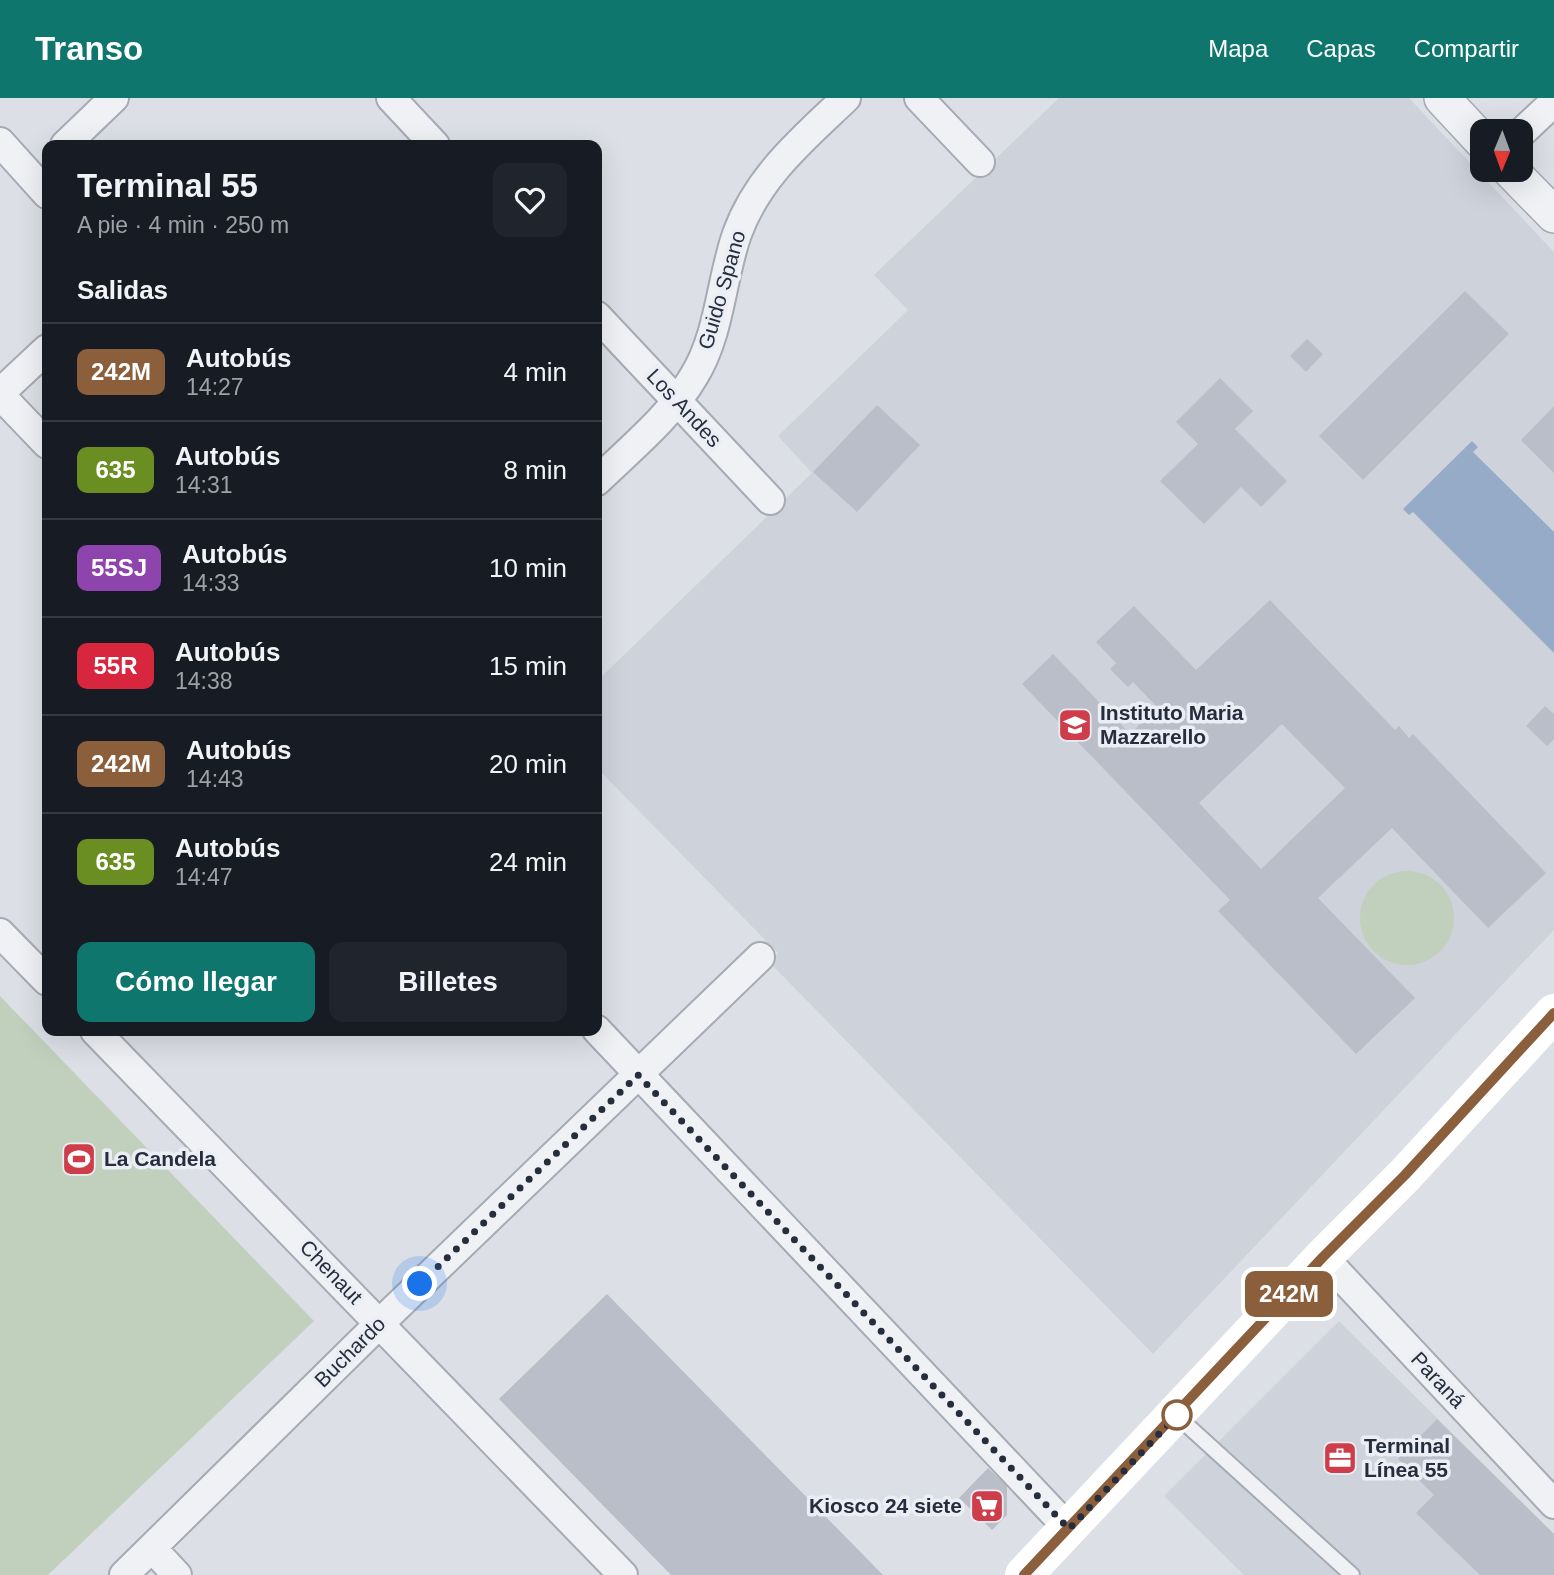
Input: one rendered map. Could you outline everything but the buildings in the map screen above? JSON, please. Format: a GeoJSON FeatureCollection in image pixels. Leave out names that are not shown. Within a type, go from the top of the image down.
{"type":"FeatureCollection","features":[{"type":"Feature","properties":{"kind":"main road"},"geometry":{"type":"LineString","coordinates":[[1024,1575],[1177,1416],[1323,1257],[1405,1175],[1554,1013]]}},
{"type":"Feature","properties":{"kind":"street"},"geometry":{"type":"LineString","coordinates":[[70,140],[114,98]]}},
{"type":"Feature","properties":{"kind":"street"},"geometry":{"type":"LineString","coordinates":[[391,98],[430,140]]}},
{"type":"Feature","properties":{"kind":"street","name":"Guido Spano"},"geometry":{"type":"LineString","coordinates":[[602,476],[660,421],[695,376],[706,351],[745,213],[775,166],[845,98]]}},
{"type":"Feature","properties":{"kind":"street"},"geometry":{"type":"LineString","coordinates":[[919,98],[979,162]]}},
{"type":"Feature","properties":{"kind":"street"},"geometry":{"type":"LineString","coordinates":[[1442,98],[1470,128]]}},
{"type":"Feature","properties":{"kind":"street"},"geometry":{"type":"LineString","coordinates":[[1533,122],[1554,102]]}},
{"type":"Feature","properties":{"kind":"street"},"geometry":{"type":"LineString","coordinates":[[0,142],[42,176]]}},
{"type":"Feature","properties":{"kind":"street"},"geometry":{"type":"LineString","coordinates":[[1522,182],[1554,215]]}},
{"type":"Feature","properties":{"kind":"street","name":"Los Andes"},"geometry":{"type":"LineString","coordinates":[[602,321],[770,500]]}},
{"type":"Feature","properties":{"kind":"street"},"geometry":{"type":"LineString","coordinates":[[42,354],[0,394],[42,439]]}},
{"type":"Feature","properties":{"kind":"street"},"geometry":{"type":"LineString","coordinates":[[0,933],[42,976]]}},
{"type":"Feature","properties":{"kind":"street","name":"Buchardo"},"geometry":{"type":"LineString","coordinates":[[124,1575],[381,1322],[760,957]]}},
{"type":"Feature","properties":{"kind":"street"},"geometry":{"type":"LineString","coordinates":[[602,1035],[1069,1529]]}},
{"type":"Feature","properties":{"kind":"street","name":"Chenaut"},"geometry":{"type":"LineString","coordinates":[[100,1036],[381,1322],[623,1575]]}},
{"type":"Feature","properties":{"kind":"street","name":"Paraná"},"geometry":{"type":"LineString","coordinates":[[1323,1257],[1554,1504]]}},
{"type":"Feature","properties":{"kind":"street"},"geometry":{"type":"LineString","coordinates":[[152,1548],[177,1575]]}},
{"type":"Feature","properties":{"kind":"lane"},"geometry":{"type":"LineString","coordinates":[[1177,1416],[1352,1575]]}},
{"type":"Feature","properties":{"kind":"shaded area","name":"Instituto Maria Mazzarello"},"geometry":{"type":"Polygon","coordinates":[[[1059,98],[1409,98],[1470,163],[1470,182],[1488,182],[1554,252],[1554,930],[1153,1354],[769,962],[778,953],[602,773],[602,676],[812,473],[778,436],[908,310],[874,275],[1059,98]]]}},
{"type":"Feature","properties":{"kind":"shaded area","name":"Terminal Línea 55"},"geometry":{"type":"Polygon","coordinates":[[[1339,1321],[1554,1534],[1554,1575],[1244,1575],[1164,1496],[1339,1321]]]}},
{"type":"Feature","properties":{"kind":"green space"},"geometry":{"type":"Polygon","coordinates":[[[1407,871],[1425,875],[1440,885],[1450,900],[1454,918],[1450,936],[1440,951],[1425,961],[1407,965],[1389,961],[1374,951],[1364,936],[1360,918],[1364,900],[1374,885],[1389,875],[1407,871]]]}},
{"type":"Feature","properties":{"kind":"green space","name":"La Candela"},"geometry":{"type":"Polygon","coordinates":[[[0,996],[314,1321],[48,1575],[0,1575],[0,996]]]}},
{"type":"Feature","properties":{"kind":"water"},"geometry":{"type":"Polygon","coordinates":[[[1472,441],[1478,447],[1473,452],[1554,532],[1554,653],[1413,512],[1409,515],[1403,509],[1472,441]]]}},
{"type":"Feature","properties":{"kind":"bus line","name":"242M"},"geometry":{"type":"LineString","coordinates":[[1024,1575],[1177,1416],[1323,1257],[1405,1175],[1554,1013]]}},
{"type":"Feature","properties":{"kind":"place","name":"Instituto Maria Mazzarello"},"geometry":{"type":"Point","coordinates":[1075,725]}},
{"type":"Feature","properties":{"kind":"place","name":"La Candela"},"geometry":{"type":"Point","coordinates":[79,1159]}},
{"type":"Feature","properties":{"kind":"place","name":"Terminal Línea 55"},"geometry":{"type":"Point","coordinates":[1340,1458]}},
{"type":"Feature","properties":{"kind":"place","name":"Kiosco 24 siete"},"geometry":{"type":"Point","coordinates":[987,1506]}},
{"type":"Feature","properties":{"kind":"route"},"geometry":{"type":"LineString","coordinates":[[420,1284],[638,1075],[1069,1529],[1177,1415]]}}]}
